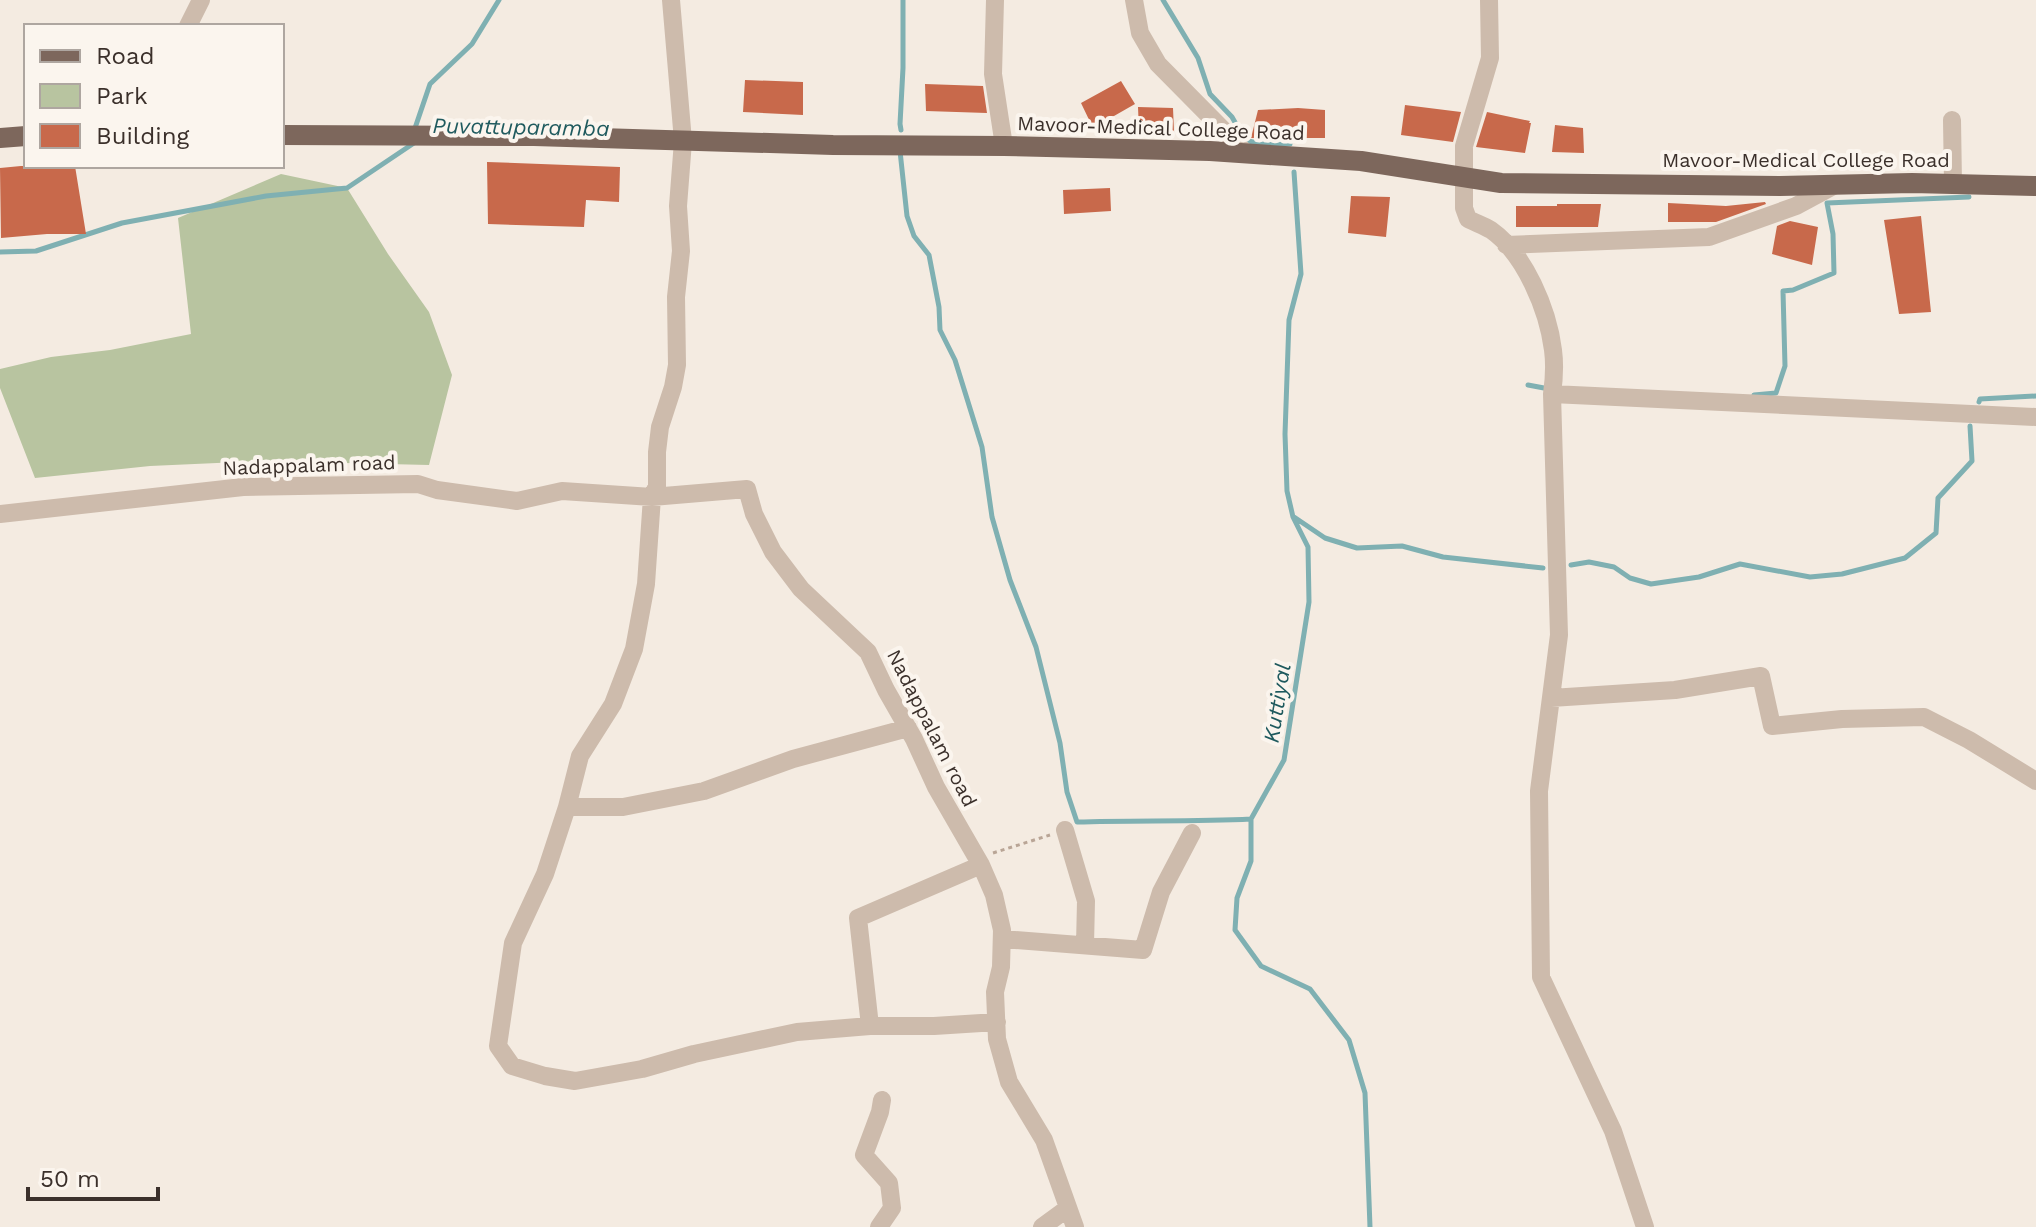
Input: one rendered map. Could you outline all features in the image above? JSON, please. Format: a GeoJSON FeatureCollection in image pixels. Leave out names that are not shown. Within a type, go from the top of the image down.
{"type":"FeatureCollection","features":[{"type":"Feature","properties":{"kind":"main road","name":"Mavoor-Medical College Road"},"geometry":{"type":"LineString","coordinates":[[284,135],[534,136],[1210,151],[1361,161],[1501,183],[2036,186]]}},
{"type":"Feature","properties":{"kind":"main road"},"geometry":{"type":"LineString","coordinates":[[0,138],[24,136]]}},
{"type":"Feature","properties":{"kind":"street"},"geometry":{"type":"LineString","coordinates":[[189,24],[201,0]]}},
{"type":"Feature","properties":{"kind":"street"},"geometry":{"type":"LineString","coordinates":[[671,0],[683,141],[678,206],[681,251],[675,307],[677,365],[660,427],[646,584],[634,649],[613,704],[580,756],[545,874],[513,943],[498,1046],[512,1066],[575,1081],[642,1069],[694,1054],[797,1032],[997,1022]]}},
{"type":"Feature","properties":{"kind":"street"},"geometry":{"type":"LineString","coordinates":[[995,0],[993,74],[1004,146]]}},
{"type":"Feature","properties":{"kind":"street"},"geometry":{"type":"LineString","coordinates":[[1134,0],[1140,33],[1158,64],[1246,153]]}},
{"type":"Feature","properties":{"kind":"street"},"geometry":{"type":"LineString","coordinates":[[1489,0],[1490,58],[1464,146],[1464,208],[1468,219],[1492,231],[1523,265],[1548,324],[1554,353],[1552,394],[1559,635],[1539,791],[1541,977],[1613,1131],[1645,1227]]}},
{"type":"Feature","properties":{"kind":"street"},"geometry":{"type":"LineString","coordinates":[[1952,120],[1953,184]]}},
{"type":"Feature","properties":{"kind":"street"},"geometry":{"type":"LineString","coordinates":[[1506,245],[1709,237],[1796,206],[1835,185]]}},
{"type":"Feature","properties":{"kind":"street"},"geometry":{"type":"LineString","coordinates":[[1552,394],[2036,417]]}},
{"type":"Feature","properties":{"kind":"street","name":"Nadappalam road"},"geometry":{"type":"LineString","coordinates":[[0,514],[243,487],[418,484],[437,490],[517,501],[562,491],[652,497],[747,489],[754,514],[773,552],[801,589],[868,652],[936,787],[980,862],[994,895],[1002,930],[1001,967],[995,992],[997,1039],[1009,1082],[1044,1140],[1075,1227]]}},
{"type":"Feature","properties":{"kind":"street"},"geometry":{"type":"LineString","coordinates":[[1551,698],[1675,690],[1761,676],[1772,726],[1842,719],[1924,717],[2036,781]]}},
{"type":"Feature","properties":{"kind":"street"},"geometry":{"type":"LineString","coordinates":[[567,807],[623,807],[704,791],[793,759],[908,728]]}},
{"type":"Feature","properties":{"kind":"street"},"geometry":{"type":"LineString","coordinates":[[1065,830],[1086,901],[1085,945]]}},
{"type":"Feature","properties":{"kind":"street"},"geometry":{"type":"LineString","coordinates":[[1002,939],[1143,950],[1161,892],[1192,833]]}},
{"type":"Feature","properties":{"kind":"street"},"geometry":{"type":"LineString","coordinates":[[870,1026],[858,918],[980,862]]}},
{"type":"Feature","properties":{"kind":"street"},"geometry":{"type":"LineString","coordinates":[[879,1227],[892,1208],[889,1183],[864,1155],[882,1100]]}},
{"type":"Feature","properties":{"kind":"street"},"geometry":{"type":"LineString","coordinates":[[1042,1227],[1068,1208]]}},
{"type":"Feature","properties":{"kind":"path"},"geometry":{"type":"LineString","coordinates":[[980,862],[1065,830]]}},
{"type":"Feature","properties":{"kind":"green space"},"geometry":{"type":"Polygon","coordinates":[[[281,174],[347,188],[429,312],[452,375],[429,465],[261,461],[150,466],[35,478],[0,388],[0,369],[51,357],[110,350],[191,334],[178,218],[281,174]]]}},
{"type":"Feature","properties":{"kind":"building"},"geometry":{"type":"Polygon","coordinates":[[[745,80],[803,82],[803,115],[743,112],[745,80]]]}},
{"type":"Feature","properties":{"kind":"building"},"geometry":{"type":"Polygon","coordinates":[[[1121,81],[1135,104],[1093,128],[1081,103],[1121,81]]]}},
{"type":"Feature","properties":{"kind":"building"},"geometry":{"type":"Polygon","coordinates":[[[925,84],[983,86],[987,113],[926,111],[925,84]]]}},
{"type":"Feature","properties":{"kind":"building"},"geometry":{"type":"Polygon","coordinates":[[[1405,105],[1461,112],[1453,142],[1401,135],[1405,105]]]}},
{"type":"Feature","properties":{"kind":"building"},"geometry":{"type":"Polygon","coordinates":[[[1138,107],[1173,108],[1174,132],[1139,131],[1138,107]]]}},
{"type":"Feature","properties":{"kind":"building"},"geometry":{"type":"Polygon","coordinates":[[[1258,110],[1325,110],[1325,138],[1251,138],[1258,110]]]}},
{"type":"Feature","properties":{"kind":"building"},"geometry":{"type":"Polygon","coordinates":[[[1487,112],[1530,121],[1525,153],[1476,147],[1487,112]]]}},
{"type":"Feature","properties":{"kind":"building"},"geometry":{"type":"Polygon","coordinates":[[[1555,125],[1583,128],[1584,153],[1552,152],[1555,125]]]}},
{"type":"Feature","properties":{"kind":"building"},"geometry":{"type":"Polygon","coordinates":[[[487,162],[620,167],[619,202],[586,200],[584,227],[488,224],[487,162]]]}},
{"type":"Feature","properties":{"kind":"building"},"geometry":{"type":"Polygon","coordinates":[[[0,168],[75,168],[86,234],[1,238],[0,168]]]}},
{"type":"Feature","properties":{"kind":"building"},"geometry":{"type":"Polygon","coordinates":[[[1110,188],[1111,211],[1064,214],[1063,190],[1110,188]]]}},
{"type":"Feature","properties":{"kind":"building"},"geometry":{"type":"Polygon","coordinates":[[[1351,196],[1390,197],[1386,237],[1348,233],[1351,196]]]}},
{"type":"Feature","properties":{"kind":"building"},"geometry":{"type":"Polygon","coordinates":[[[1765,202],[1716,222],[1668,222],[1668,203],[1726,206],[1765,202]]]}},
{"type":"Feature","properties":{"kind":"building"},"geometry":{"type":"Polygon","coordinates":[[[1601,204],[1598,227],[1516,227],[1516,206],[1601,204]]]}},
{"type":"Feature","properties":{"kind":"building"},"geometry":{"type":"Polygon","coordinates":[[[1921,216],[1931,312],[1899,314],[1884,220],[1921,216]]]}},
{"type":"Feature","properties":{"kind":"building"},"geometry":{"type":"Polygon","coordinates":[[[1790,221],[1818,227],[1812,265],[1772,254],[1777,226],[1790,221]]]}},
{"type":"Feature","properties":{"kind":"waterway"},"geometry":{"type":"LineString","coordinates":[[414,131],[430,84],[472,44],[499,0]]}},
{"type":"Feature","properties":{"kind":"waterway","name":"Puvattuparamba"},"geometry":{"type":"LineString","coordinates":[[901,130],[903,0]]}},
{"type":"Feature","properties":{"kind":"waterway"},"geometry":{"type":"LineString","coordinates":[[1163,0],[1198,58],[1210,94],[1232,117],[1245,140],[1260,144],[1290,144]]}},
{"type":"Feature","properties":{"kind":"waterway","name":"Puvattuparamba"},"geometry":{"type":"LineString","coordinates":[[0,252],[36,251],[122,223],[266,196],[347,188],[414,143]]}},
{"type":"Feature","properties":{"kind":"waterway"},"geometry":{"type":"LineString","coordinates":[[898,151],[907,216],[914,236],[929,255],[940,330],[955,360],[982,447],[992,517],[1010,580],[1036,647],[1060,743],[1067,792],[1077,822],[1251,819]]}},
{"type":"Feature","properties":{"kind":"waterway","name":"Kuttiyal"},"geometry":{"type":"LineString","coordinates":[[1294,172],[1301,274],[1289,320],[1285,434],[1287,491],[1293,517],[1308,547],[1309,602],[1284,760],[1251,819],[1251,861],[1237,898],[1235,930],[1261,966],[1310,989],[1349,1040],[1365,1093],[1370,1227]]}},
{"type":"Feature","properties":{"kind":"waterway"},"geometry":{"type":"LineString","coordinates":[[1754,395],[1776,393],[1785,366],[1783,291],[1834,273],[1833,234],[1827,203],[1969,197]]}},
{"type":"Feature","properties":{"kind":"waterway"},"geometry":{"type":"LineString","coordinates":[[1528,385],[1544,388]]}},
{"type":"Feature","properties":{"kind":"waterway"},"geometry":{"type":"LineString","coordinates":[[1979,402],[1980,399],[2036,396]]}},
{"type":"Feature","properties":{"kind":"waterway"},"geometry":{"type":"LineString","coordinates":[[1571,565],[1589,562],[1614,567],[1630,578],[1651,584],[1699,577],[1740,564],[1810,577],[1842,574],[1905,558],[1936,533],[1938,498],[1972,461],[1970,426]]}},
{"type":"Feature","properties":{"kind":"waterway"},"geometry":{"type":"LineString","coordinates":[[1294,517],[1325,538],[1357,548],[1402,546],[1443,557],[1543,568]]}}]}
